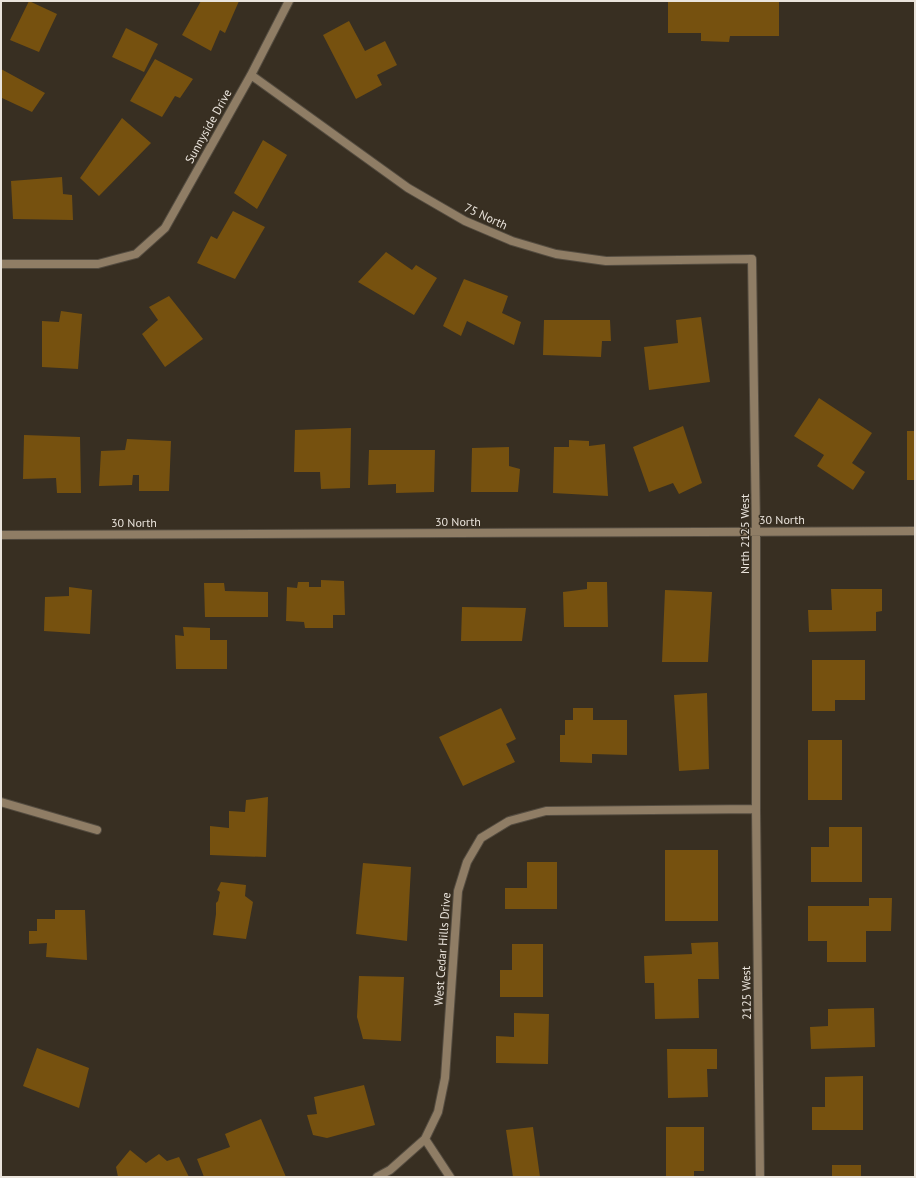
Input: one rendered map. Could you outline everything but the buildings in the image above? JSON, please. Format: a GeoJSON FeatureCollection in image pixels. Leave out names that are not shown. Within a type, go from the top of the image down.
{"type":"FeatureCollection","features":[{"type":"Feature","properties":{"kind":"street","name":"Sunnyside Drive"},"geometry":{"type":"LineString","coordinates":[[1,264],[98,264],[136,254],[165,228],[251,75],[289,1]]}},
{"type":"Feature","properties":{"kind":"street","name":"75 North"},"geometry":{"type":"LineString","coordinates":[[251,75],[408,188],[466,221],[512,241],[556,254],[606,261],[752,259]]}},
{"type":"Feature","properties":{"kind":"street","name":"Nrth 2125 West"},"geometry":{"type":"LineString","coordinates":[[752,259],[756,531],[756,809]]}},
{"type":"Feature","properties":{"kind":"street","name":"30 North"},"geometry":{"type":"LineString","coordinates":[[1,535],[915,531]]}},
{"type":"Feature","properties":{"kind":"street"},"geometry":{"type":"LineString","coordinates":[[1,802],[97,830]]}},
{"type":"Feature","properties":{"kind":"street","name":"West Cedar Hills Drive"},"geometry":{"type":"LineString","coordinates":[[377,1177],[390,1170],[425,1139],[438,1112],[445,1078],[458,891],[466,862],[481,838],[509,821],[546,811],[756,809]]}},
{"type":"Feature","properties":{"kind":"street","name":"2125 West"},"geometry":{"type":"LineString","coordinates":[[756,809],[760,1177]]}},
{"type":"Feature","properties":{"kind":"street"},"geometry":{"type":"LineString","coordinates":[[425,1139],[450,1177]]}}]}
